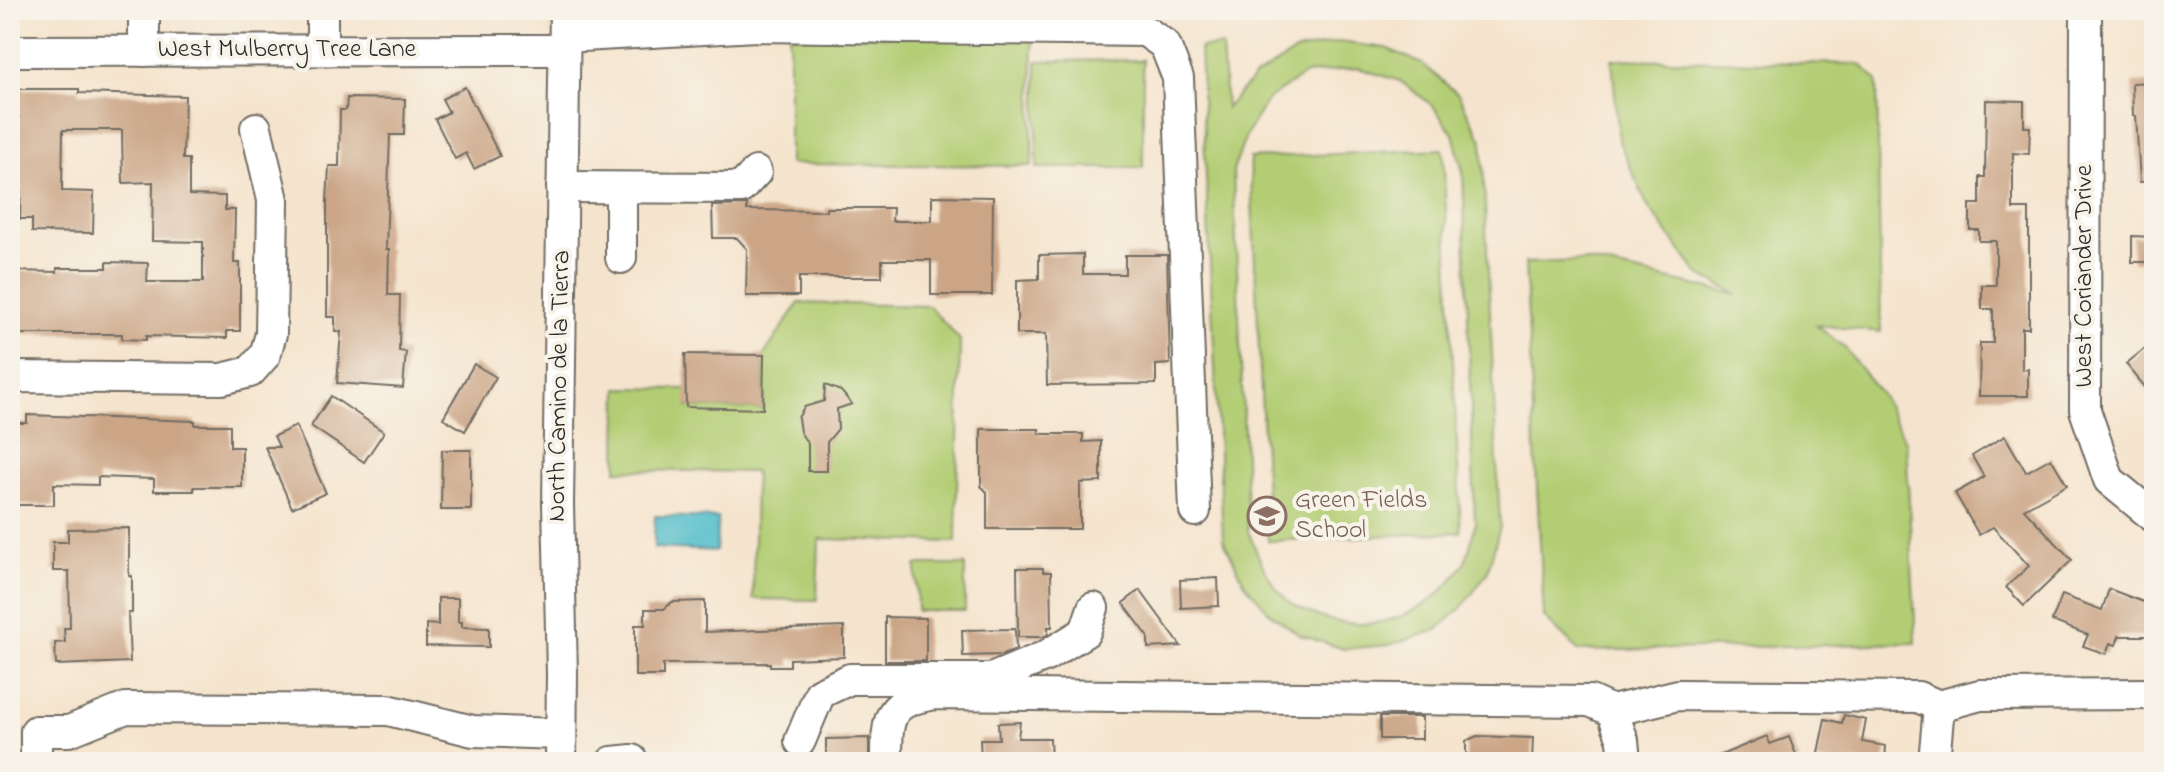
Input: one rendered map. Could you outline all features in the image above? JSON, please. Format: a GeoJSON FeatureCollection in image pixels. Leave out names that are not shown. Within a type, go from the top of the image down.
{"type":"FeatureCollection","features":[{"type":"Feature","properties":{"kind":"street"},"geometry":{"type":"LineString","coordinates":[[144,10],[144,51]]}},
{"type":"Feature","properties":{"kind":"street"},"geometry":{"type":"LineString","coordinates":[[322,10],[322,48]]}},
{"type":"Feature","properties":{"kind":"street","name":"West Coriander Drive"},"geometry":{"type":"LineString","coordinates":[[2086,10],[2085,410],[2109,480],[2154,517]]}},
{"type":"Feature","properties":{"kind":"street","name":"West Mulberry Tree Lane"},"geometry":{"type":"LineString","coordinates":[[10,51],[322,48],[565,32],[756,26],[1145,31],[1165,45],[1178,78],[1195,511]]}},
{"type":"Feature","properties":{"kind":"street","name":"North Camino de la Tierra"},"geometry":{"type":"LineString","coordinates":[[561,748],[558,504],[565,32]]}},
{"type":"Feature","properties":{"kind":"street"},"geometry":{"type":"LineString","coordinates":[[10,377],[222,379],[266,372],[271,334],[273,200],[256,128]]}},
{"type":"Feature","properties":{"kind":"street"},"geometry":{"type":"LineString","coordinates":[[562,187],[741,188],[756,172]]}},
{"type":"Feature","properties":{"kind":"street"},"geometry":{"type":"LineString","coordinates":[[621,188],[621,258]]}},
{"type":"Feature","properties":{"kind":"street"},"geometry":{"type":"LineString","coordinates":[[800,741],[820,693],[850,679],[991,679],[1046,656],[1085,632],[1093,608]]}},
{"type":"Feature","properties":{"kind":"street"},"geometry":{"type":"LineString","coordinates":[[887,762],[887,729],[895,710],[912,697],[937,694],[1590,701],[1612,711],[1678,695],[1918,697],[1939,706],[1980,695],[2154,694]]}},
{"type":"Feature","properties":{"kind":"street"},"geometry":{"type":"LineString","coordinates":[[1934,762],[1939,706]]}},
{"type":"Feature","properties":{"kind":"street"},"geometry":{"type":"LineString","coordinates":[[36,762],[36,731],[69,731],[126,708],[388,710],[561,748]]}},
{"type":"Feature","properties":{"kind":"street"},"geometry":{"type":"LineString","coordinates":[[1612,711],[1623,740],[1625,762]]}},
{"type":"Feature","properties":{"kind":"green space"},"geometry":{"type":"Polygon","coordinates":[[[789,35],[1033,37],[1032,166],[789,164],[789,35]]]}},
{"type":"Feature","properties":{"kind":"green space"},"geometry":{"type":"Polygon","coordinates":[[[1339,42],[1386,48],[1421,63],[1458,94],[1482,140],[1500,527],[1487,573],[1464,605],[1437,630],[1389,645],[1344,649],[1300,635],[1270,613],[1245,584],[1223,539],[1200,48],[1222,46],[1226,108],[1254,77],[1297,51],[1339,42]],[[1358,68],[1306,74],[1268,99],[1247,133],[1233,171],[1248,531],[1270,579],[1283,596],[1308,612],[1351,624],[1394,618],[1432,598],[1463,565],[1475,524],[1463,172],[1453,134],[1432,105],[1400,81],[1358,68]]]}},
{"type":"Feature","properties":{"kind":"green space"},"geometry":{"type":"Polygon","coordinates":[[[1612,59],[1860,64],[1877,80],[1881,332],[1816,325],[1844,347],[1882,396],[1906,442],[1916,643],[1579,651],[1544,617],[1525,263],[1587,261],[1738,295],[1698,274],[1647,205],[1619,142],[1612,59]]]}},
{"type":"Feature","properties":{"kind":"green space"},"geometry":{"type":"Polygon","coordinates":[[[1143,60],[1143,168],[1037,168],[1037,61],[1143,60]]]}},
{"type":"Feature","properties":{"kind":"green space"},"geometry":{"type":"Polygon","coordinates":[[[1443,149],[1461,532],[1268,541],[1250,158],[1443,149]]]}},
{"type":"Feature","properties":{"kind":"green space"},"geometry":{"type":"Polygon","coordinates":[[[799,303],[929,306],[960,340],[956,542],[819,539],[817,600],[753,599],[755,472],[617,470],[618,388],[687,389],[687,407],[763,409],[764,355],[799,303]]]}},
{"type":"Feature","properties":{"kind":"green space"},"geometry":{"type":"Polygon","coordinates":[[[916,565],[965,565],[965,611],[917,611],[916,565]]]}},
{"type":"Feature","properties":{"kind":"water"},"geometry":{"type":"Polygon","coordinates":[[[655,516],[718,518],[716,551],[654,548],[655,516]]]}},
{"type":"Feature","properties":{"kind":"building"},"geometry":{"type":"Polygon","coordinates":[[[2154,82],[2154,181],[2140,182],[2132,83],[2154,82]]]}},
{"type":"Feature","properties":{"kind":"building"},"geometry":{"type":"Polygon","coordinates":[[[465,87],[500,156],[474,169],[466,153],[455,159],[435,119],[449,112],[442,99],[465,87]]]}},
{"type":"Feature","properties":{"kind":"building"},"geometry":{"type":"Polygon","coordinates":[[[10,89],[79,89],[79,93],[185,96],[183,159],[189,159],[189,195],[225,196],[225,210],[235,210],[234,263],[240,263],[240,331],[227,331],[227,338],[146,336],[146,340],[122,339],[122,334],[13,334],[15,271],[57,272],[57,268],[107,268],[107,262],[148,263],[147,282],[203,282],[203,242],[152,241],[153,182],[123,183],[122,130],[63,130],[62,191],[94,192],[93,233],[32,232],[32,219],[20,219],[21,185],[10,185],[10,153],[19,153],[19,117],[10,117],[10,89]]]}},
{"type":"Feature","properties":{"kind":"building"},"geometry":{"type":"Polygon","coordinates":[[[347,98],[405,99],[404,135],[390,135],[386,249],[389,249],[388,295],[400,295],[399,351],[406,352],[403,388],[337,383],[341,332],[335,332],[335,317],[327,317],[327,201],[329,166],[339,166],[340,110],[346,110],[347,98]]]}},
{"type":"Feature","properties":{"kind":"building"},"geometry":{"type":"Polygon","coordinates":[[[1986,100],[2024,101],[2024,127],[2030,127],[2029,154],[2013,153],[2013,209],[2029,209],[2029,328],[2022,328],[2022,370],[2028,369],[2028,396],[1979,396],[1980,343],[1993,343],[1993,309],[1982,309],[1982,285],[1996,285],[1996,241],[1979,241],[1979,230],[1970,230],[1970,204],[1980,204],[1980,177],[1985,177],[1986,100]]]}},
{"type":"Feature","properties":{"kind":"building"},"geometry":{"type":"Polygon","coordinates":[[[932,196],[993,197],[992,295],[931,295],[931,260],[882,260],[882,277],[799,277],[799,296],[746,296],[747,249],[737,238],[713,238],[712,206],[747,205],[747,210],[826,211],[826,208],[893,208],[892,221],[932,221],[932,196]]]}},
{"type":"Feature","properties":{"kind":"building"},"geometry":{"type":"Polygon","coordinates":[[[2132,236],[2154,237],[2154,262],[2132,262],[2132,236]]]}},
{"type":"Feature","properties":{"kind":"building"},"geometry":{"type":"Polygon","coordinates":[[[1083,254],[1083,274],[1125,274],[1125,255],[1167,255],[1170,364],[1156,365],[1156,384],[1047,385],[1046,334],[1017,334],[1017,280],[1039,279],[1039,255],[1083,254]]]}},
{"type":"Feature","properties":{"kind":"building"},"geometry":{"type":"Polygon","coordinates":[[[2154,341],[2154,398],[2126,364],[2154,341]]]}},
{"type":"Feature","properties":{"kind":"building"},"geometry":{"type":"Polygon","coordinates":[[[685,354],[764,355],[763,409],[686,407],[685,354]]]}},
{"type":"Feature","properties":{"kind":"building"},"geometry":{"type":"Polygon","coordinates":[[[474,364],[496,377],[465,431],[443,418],[474,364]]]}},
{"type":"Feature","properties":{"kind":"building"},"geometry":{"type":"Polygon","coordinates":[[[825,385],[841,391],[852,404],[837,409],[838,429],[827,442],[827,471],[808,471],[808,444],[800,432],[798,418],[804,407],[824,401],[825,385]]]}},
{"type":"Feature","properties":{"kind":"building"},"geometry":{"type":"Polygon","coordinates":[[[331,396],[384,432],[364,462],[311,426],[331,396]]]}},
{"type":"Feature","properties":{"kind":"building"},"geometry":{"type":"Polygon","coordinates":[[[27,415],[230,425],[230,447],[242,447],[242,487],[154,491],[154,479],[98,477],[98,485],[54,484],[54,505],[12,505],[12,423],[27,423],[27,415]]]}},
{"type":"Feature","properties":{"kind":"building"},"geometry":{"type":"Polygon","coordinates":[[[296,426],[326,493],[292,508],[265,447],[279,447],[274,436],[296,426]]]}},
{"type":"Feature","properties":{"kind":"building"},"geometry":{"type":"Polygon","coordinates":[[[981,429],[1039,429],[1039,434],[1083,434],[1083,442],[1101,441],[1101,482],[1080,483],[1080,529],[987,529],[987,492],[981,486],[981,429]]]}},
{"type":"Feature","properties":{"kind":"building"},"geometry":{"type":"Polygon","coordinates":[[[2005,436],[2026,472],[2051,458],[2067,485],[2024,509],[2072,560],[2024,606],[2006,587],[2029,566],[1993,527],[1979,535],[1955,493],[1984,477],[1972,456],[2005,436]]]}},
{"type":"Feature","properties":{"kind":"building"},"geometry":{"type":"Polygon","coordinates":[[[442,450],[471,450],[471,510],[441,510],[442,450]]]}},
{"type":"Feature","properties":{"kind":"building"},"geometry":{"type":"Polygon","coordinates":[[[129,528],[129,576],[132,576],[132,613],[128,613],[130,662],[56,665],[55,643],[65,642],[64,628],[70,628],[69,571],[53,571],[53,542],[68,542],[68,529],[129,528]]]}},
{"type":"Feature","properties":{"kind":"building"},"geometry":{"type":"Polygon","coordinates":[[[1017,568],[1043,568],[1043,572],[1051,572],[1052,627],[1048,627],[1048,634],[1043,637],[1018,637],[1017,568]]]}},
{"type":"Feature","properties":{"kind":"building"},"geometry":{"type":"Polygon","coordinates":[[[1218,578],[1219,606],[1181,608],[1180,580],[1218,578]]]}},
{"type":"Feature","properties":{"kind":"building"},"geometry":{"type":"Polygon","coordinates":[[[2109,589],[2154,606],[2154,636],[2119,636],[2116,645],[2110,643],[2106,654],[2083,646],[2088,635],[2052,621],[2062,595],[2102,610],[2109,589]]]}},
{"type":"Feature","properties":{"kind":"building"},"geometry":{"type":"Polygon","coordinates":[[[1140,590],[1181,646],[1148,648],[1148,636],[1123,603],[1140,590]]]}},
{"type":"Feature","properties":{"kind":"building"},"geometry":{"type":"Polygon","coordinates":[[[438,598],[458,598],[458,622],[462,622],[462,627],[489,628],[489,647],[426,646],[426,624],[438,625],[438,598]]]}},
{"type":"Feature","properties":{"kind":"building"},"geometry":{"type":"Polygon","coordinates":[[[705,601],[705,632],[844,627],[844,657],[790,659],[790,666],[770,666],[770,663],[663,664],[663,676],[635,676],[635,625],[645,625],[645,609],[664,609],[672,602],[705,601]]]}},
{"type":"Feature","properties":{"kind":"building"},"geometry":{"type":"Polygon","coordinates":[[[885,617],[926,618],[926,661],[885,661],[885,617]]]}},
{"type":"Feature","properties":{"kind":"building"},"geometry":{"type":"Polygon","coordinates":[[[1015,629],[1016,649],[1002,655],[963,656],[962,630],[1015,629]]]}},
{"type":"Feature","properties":{"kind":"building"},"geometry":{"type":"Polygon","coordinates":[[[1844,715],[1866,720],[1862,742],[1886,746],[1885,762],[1816,762],[1825,719],[1842,723],[1844,715]]]}},
{"type":"Feature","properties":{"kind":"building"},"geometry":{"type":"Polygon","coordinates":[[[1380,717],[1422,717],[1422,739],[1380,739],[1380,717]]]}},
{"type":"Feature","properties":{"kind":"building"},"geometry":{"type":"Polygon","coordinates":[[[1020,722],[1018,738],[1050,738],[1051,762],[981,762],[980,739],[999,739],[998,723],[1020,722]]]}},
{"type":"Feature","properties":{"kind":"building"},"geometry":{"type":"Polygon","coordinates":[[[1477,736],[1533,738],[1532,762],[1466,762],[1466,741],[1477,736]]]}},
{"type":"Feature","properties":{"kind":"building"},"geometry":{"type":"Polygon","coordinates":[[[1767,736],[1770,744],[1789,737],[1799,762],[1704,762],[1767,736]]]}},
{"type":"Feature","properties":{"kind":"building"},"geometry":{"type":"Polygon","coordinates":[[[869,738],[869,762],[826,762],[826,739],[869,738]]]}},
{"type":"Feature","properties":{"kind":"place","name":"Green Fields School"},"geometry":{"type":"Point","coordinates":[1267,516]}}]}
